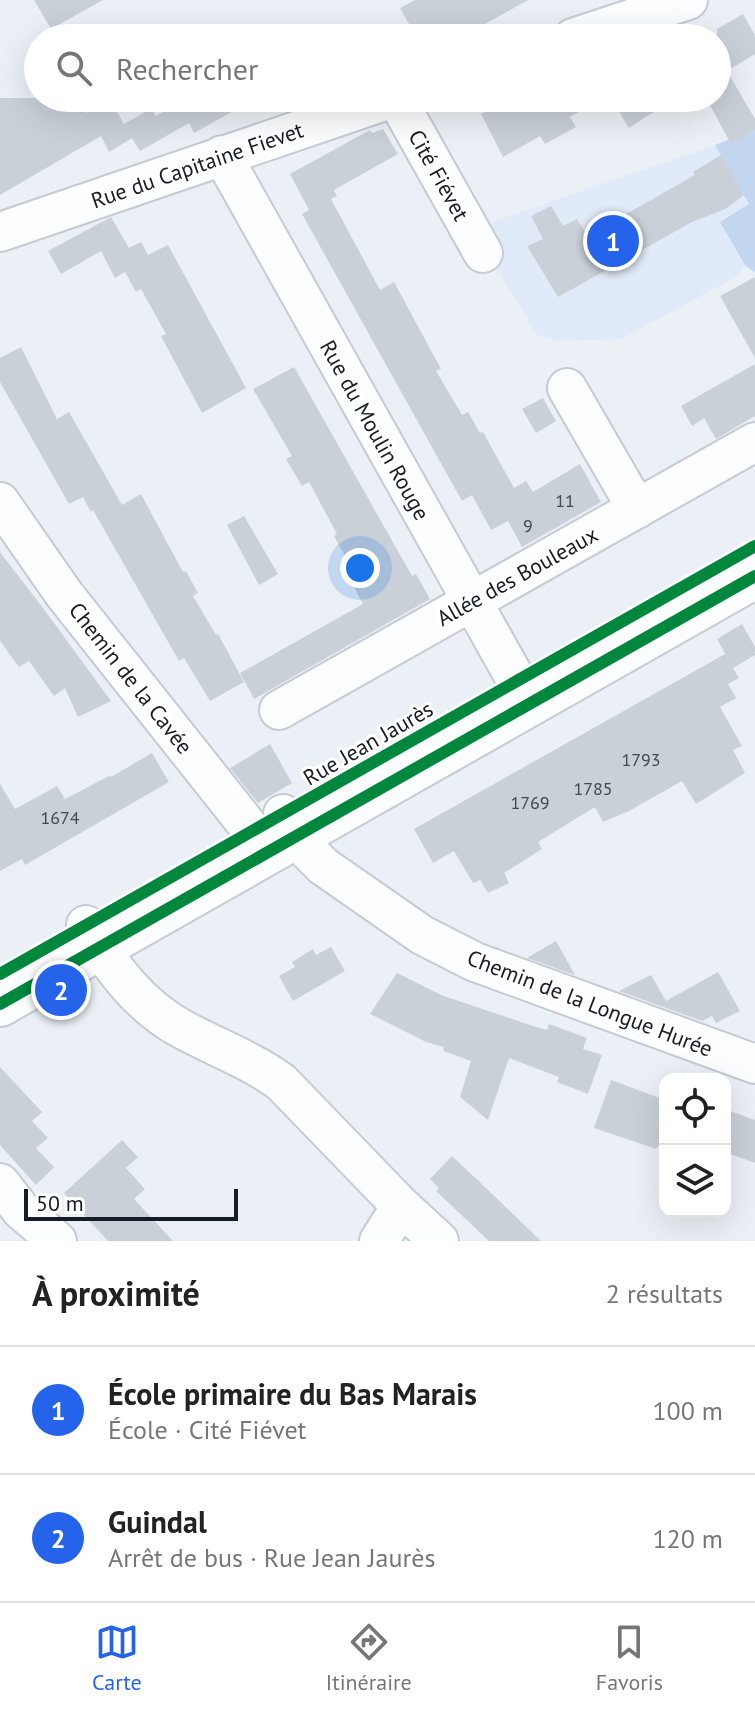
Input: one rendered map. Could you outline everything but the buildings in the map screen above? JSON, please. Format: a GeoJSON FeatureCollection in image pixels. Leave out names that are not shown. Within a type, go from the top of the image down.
{"type":"FeatureCollection","features":[{"type":"Feature","properties":{"kind":"main road","name":"Rue Jean Jaurès"},"geometry":{"type":"LineString","coordinates":[[0,1004],[92,936],[522,692],[755,546]]}},
{"type":"Feature","properties":{"kind":"main road","name":"Rue Jean Jaurès"},"geometry":{"type":"LineString","coordinates":[[522,692],[755,576]]}},
{"type":"Feature","properties":{"kind":"main road","name":"Rue Jean Jaurès"},"geometry":{"type":"LineString","coordinates":[[0,974],[92,936]]}},
{"type":"Feature","properties":{"kind":"street"},"geometry":{"type":"LineString","coordinates":[[615,24],[688,0]]}},
{"type":"Feature","properties":{"kind":"street","name":"Rue du Capitaine Fievet"},"geometry":{"type":"LineString","coordinates":[[0,232],[352,112]]}},
{"type":"Feature","properties":{"kind":"street","name":"Cité Fiévet"},"geometry":{"type":"LineString","coordinates":[[402,112],[483,253]]}},
{"type":"Feature","properties":{"kind":"street","name":"Rue du Moulin Rouge"},"geometry":{"type":"LineString","coordinates":[[222,155],[522,692]]}},
{"type":"Feature","properties":{"kind":"street"},"geometry":{"type":"LineString","coordinates":[[567,388],[637,509]]}},
{"type":"Feature","properties":{"kind":"street","name":"Allée des Bouleaux"},"geometry":{"type":"LineString","coordinates":[[279,710],[755,442]]}},
{"type":"Feature","properties":{"kind":"street","name":"Chemin de la Cavée"},"geometry":{"type":"LineString","coordinates":[[0,502],[72,604],[274,833]]}},
{"type":"Feature","properties":{"kind":"street","name":"Chemin de la Longue Hurée"},"geometry":{"type":"LineString","coordinates":[[274,833],[422,935],[462,956],[511,977],[755,1064]]}},
{"type":"Feature","properties":{"kind":"street"},"geometry":{"type":"LineString","coordinates":[[92,936],[121,978],[168,1021],[281,1082],[439,1241]]}},
{"type":"Feature","properties":{"kind":"street"},"geometry":{"type":"LineString","coordinates":[[0,1183],[21,1210],[57,1241]]}},
{"type":"Feature","properties":{"kind":"street"},"geometry":{"type":"LineString","coordinates":[[379,1241],[401,1206]]}},
{"type":"Feature","properties":{"kind":"shaded area"},"geometry":{"type":"Polygon","coordinates":[[[755,129],[754,272],[745,265],[720,222],[749,204],[715,145],[755,129]]]}},
{"type":"Feature","properties":{"kind":"shaded area"},"geometry":{"type":"Polygon","coordinates":[[[715,145],[750,204],[720,222],[745,265],[738,276],[621,339],[557,341],[537,335],[490,257],[491,231],[495,221],[715,145]]]}},
{"type":"Feature","properties":{"kind":"cycle path"},"geometry":{"type":"LineString","coordinates":[[0,974],[755,546]]}},
{"type":"Feature","properties":{"kind":"cycle path"},"geometry":{"type":"LineString","coordinates":[[0,1004],[755,576]]}},
{"type":"Feature","properties":{"kind":"place","name":"École primaire du Bas Marais"},"geometry":{"type":"Point","coordinates":[613,241]}},
{"type":"Feature","properties":{"kind":"place","name":"Guindal"},"geometry":{"type":"Point","coordinates":[61,990]}}]}
